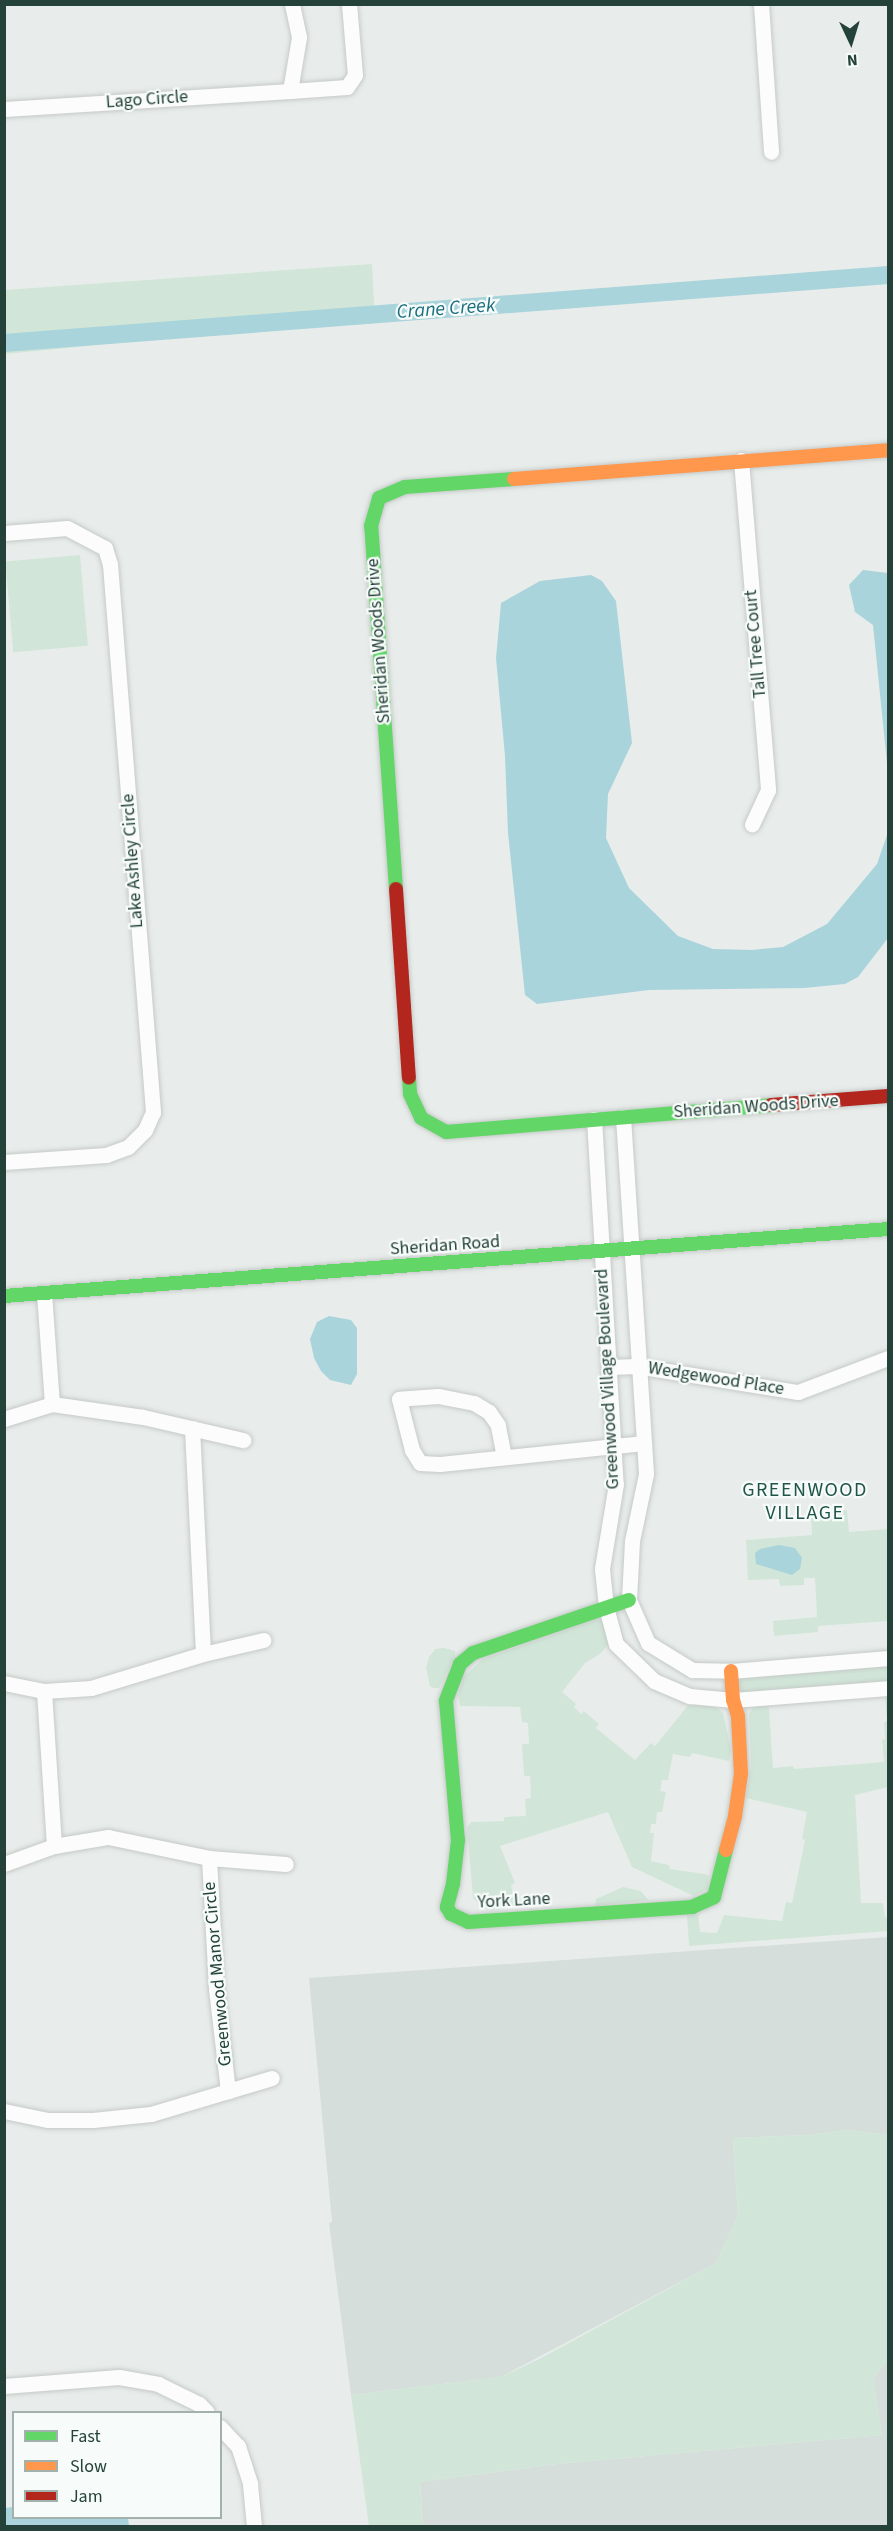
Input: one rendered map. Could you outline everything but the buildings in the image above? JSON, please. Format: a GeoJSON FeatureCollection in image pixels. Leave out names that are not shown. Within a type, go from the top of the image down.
{"type":"FeatureCollection","features":[{"type":"Feature","properties":{"kind":"street"},"geometry":{"type":"LineString","coordinates":[[290,91],[299,37],[292,4]]}},
{"type":"Feature","properties":{"kind":"street","name":"Lago Circle"},"geometry":{"type":"LineString","coordinates":[[4,109],[347,87],[355,75],[349,4]]}},
{"type":"Feature","properties":{"kind":"street"},"geometry":{"type":"LineString","coordinates":[[761,4],[771,152]]}},
{"type":"Feature","properties":{"kind":"street","name":"Sheridan Woods Drive"},"geometry":{"type":"LineString","coordinates":[[888,450],[405,487],[379,498],[370,526],[410,1095],[421,1118],[446,1132],[888,1096]]}},
{"type":"Feature","properties":{"kind":"street","name":"Tall Tree Court"},"geometry":{"type":"LineString","coordinates":[[741,460],[768,790],[752,824]]}},
{"type":"Feature","properties":{"kind":"street","name":"Lake Ashley Circle"},"geometry":{"type":"LineString","coordinates":[[4,533],[67,528],[105,548],[110,564],[153,1112],[145,1130],[128,1147],[106,1155],[4,1162]]}},
{"type":"Feature","properties":{"kind":"street"},"geometry":{"type":"LineString","coordinates":[[623,1117],[633,1250]]}},
{"type":"Feature","properties":{"kind":"street"},"geometry":{"type":"LineString","coordinates":[[594,1119],[602,1252]]}},
{"type":"Feature","properties":{"kind":"street","name":"Sheridan Road"},"geometry":{"type":"LineString","coordinates":[[4,1296],[888,1229]]}},
{"type":"Feature","properties":{"kind":"street","name":"Greenwood Village Boulevard"},"geometry":{"type":"LineString","coordinates":[[633,1250],[646,1474],[632,1541],[629,1600],[648,1643],[692,1670],[731,1671],[888,1658]]}},
{"type":"Feature","properties":{"kind":"street","name":"Greenwood Village Boulevard"},"geometry":{"type":"LineString","coordinates":[[602,1252],[614,1447],[614,1504],[602,1569],[606,1607],[616,1644],[654,1681],[690,1696],[733,1700],[888,1688]]}},
{"type":"Feature","properties":{"kind":"street"},"geometry":{"type":"LineString","coordinates":[[44,1293],[52,1404]]}},
{"type":"Feature","properties":{"kind":"street","name":"Wedgewood Place"},"geometry":{"type":"LineString","coordinates":[[609,1367],[638,1366],[798,1392],[888,1358]]}},
{"type":"Feature","properties":{"kind":"street"},"geometry":{"type":"LineString","coordinates":[[504,1457],[498,1425],[489,1412],[474,1403],[438,1396],[399,1400],[412,1450],[420,1463],[440,1464],[644,1443]]}},
{"type":"Feature","properties":{"kind":"street"},"geometry":{"type":"LineString","coordinates":[[4,1419],[52,1404],[143,1417],[243,1440]]}},
{"type":"Feature","properties":{"kind":"street"},"geometry":{"type":"LineString","coordinates":[[192,1428],[203,1654]]}},
{"type":"Feature","properties":{"kind":"street","name":"York Lane"},"geometry":{"type":"LineString","coordinates":[[629,1600],[473,1653],[460,1664],[452,1680],[446,1701],[446,1722],[454,1776],[458,1840],[453,1884],[447,1907],[451,1914],[468,1922],[494,1922],[692,1907],[714,1897],[735,1816],[741,1774],[738,1716],[733,1700],[731,1671]]}},
{"type":"Feature","properties":{"kind":"street"},"geometry":{"type":"LineString","coordinates":[[4,1683],[44,1691],[91,1688],[203,1654],[263,1640]]}},
{"type":"Feature","properties":{"kind":"street"},"geometry":{"type":"LineString","coordinates":[[44,1691],[54,1846]]}},
{"type":"Feature","properties":{"kind":"street","name":"Greenwood Manor Circle"},"geometry":{"type":"LineString","coordinates":[[4,1864],[54,1846],[108,1837],[209,1858],[286,1864]]}},
{"type":"Feature","properties":{"kind":"street","name":"Greenwood Manor Circle"},"geometry":{"type":"LineString","coordinates":[[209,1858],[216,1989],[228,2091]]}},
{"type":"Feature","properties":{"kind":"street","name":"Greenwood Manor Circle"},"geometry":{"type":"LineString","coordinates":[[4,2111],[48,2120],[93,2121],[152,2114],[272,2078]]}},
{"type":"Feature","properties":{"kind":"street"},"geometry":{"type":"LineString","coordinates":[[4,2386],[119,2377],[158,2384],[199,2404],[206,2411]]}},
{"type":"Feature","properties":{"kind":"street"},"geometry":{"type":"LineString","coordinates":[[222,2429],[238,2446],[250,2484],[254,2526]]}},
{"type":"Feature","properties":{"kind":"shaded area"},"geometry":{"type":"Polygon","coordinates":[[[888,1937],[888,2135],[847,2130],[809,2135],[733,2138],[738,2216],[716,2263],[501,2377],[351,2395],[329,2223],[332,2222],[309,1978],[888,1937]]]}},
{"type":"Feature","properties":{"kind":"shaded area"},"geometry":{"type":"Polygon","coordinates":[[[888,2359],[888,2526],[406,2526],[423,2525],[420,2482],[557,2464],[882,2435],[873,2379],[888,2359]]]}},
{"type":"Feature","properties":{"kind":"green space"},"geometry":{"type":"Polygon","coordinates":[[[372,264],[375,321],[234,328],[233,332],[5,354],[5,290],[372,264]]]}},
{"type":"Feature","properties":{"kind":"green space"},"geometry":{"type":"Polygon","coordinates":[[[80,555],[88,646],[13,652],[5,562],[80,555]]]}},
{"type":"Feature","properties":{"kind":"green space"},"geometry":{"type":"Polygon","coordinates":[[[847,1510],[849,1532],[888,1529],[888,1621],[818,1626],[818,1632],[774,1636],[773,1621],[817,1617],[815,1578],[804,1578],[804,1585],[780,1586],[779,1579],[748,1580],[746,1540],[812,1535],[811,1513],[847,1510]]]}},
{"type":"Feature","properties":{"kind":"green space"},"geometry":{"type":"Polygon","coordinates":[[[598,1619],[603,1622],[608,1645],[600,1654],[585,1663],[562,1692],[576,1704],[574,1707],[581,1714],[584,1711],[599,1724],[596,1728],[635,1760],[651,1743],[655,1746],[690,1703],[717,1708],[723,1713],[731,1749],[729,1761],[692,1753],[690,1757],[673,1754],[668,1780],[662,1780],[660,1791],[666,1792],[662,1812],[657,1812],[656,1824],[651,1824],[650,1833],[654,1833],[651,1861],[669,1865],[670,1869],[709,1876],[707,1889],[694,1896],[632,1867],[608,1812],[500,1846],[515,1883],[511,1885],[515,1906],[498,1910],[485,1909],[473,1898],[467,1828],[471,1822],[504,1821],[504,1817],[526,1816],[525,1799],[531,1798],[530,1776],[524,1776],[522,1744],[529,1744],[528,1723],[522,1722],[520,1707],[460,1706],[458,1695],[463,1677],[483,1659],[598,1619]]]}},
{"type":"Feature","properties":{"kind":"green space"},"geometry":{"type":"Polygon","coordinates":[[[444,1648],[455,1651],[455,1656],[439,1688],[433,1688],[430,1686],[426,1668],[429,1657],[435,1649],[444,1648]]]}},
{"type":"Feature","properties":{"kind":"green space"},"geometry":{"type":"Polygon","coordinates":[[[888,1666],[888,1683],[741,1693],[739,1680],[744,1676],[888,1666]]]}},
{"type":"Feature","properties":{"kind":"green space"},"geometry":{"type":"Polygon","coordinates":[[[885,1698],[888,1698],[888,1787],[855,1795],[861,1903],[883,1903],[885,1917],[888,1918],[888,1931],[689,1946],[687,1915],[698,1914],[700,1932],[717,1933],[724,1915],[782,1921],[786,1902],[792,1903],[805,1840],[802,1839],[807,1812],[746,1798],[751,1766],[749,1714],[753,1707],[766,1705],[769,1708],[773,1768],[793,1766],[794,1769],[884,1762],[882,1740],[885,1739],[884,1722],[887,1721],[885,1698]]]}},
{"type":"Feature","properties":{"kind":"green space"},"geometry":{"type":"Polygon","coordinates":[[[623,1887],[641,1891],[648,1900],[595,1906],[596,1899],[623,1887]]]}},
{"type":"Feature","properties":{"kind":"green space"},"geometry":{"type":"Polygon","coordinates":[[[847,2130],[888,2135],[888,2359],[873,2379],[882,2435],[557,2464],[420,2482],[423,2525],[369,2526],[351,2395],[501,2377],[543,2357],[716,2263],[738,2216],[733,2138],[809,2135],[847,2130]]]}},
{"type":"Feature","properties":{"kind":"water"},"geometry":{"type":"Polygon","coordinates":[[[863,570],[888,573],[888,773],[873,625],[855,612],[849,585],[863,570]]]}},
{"type":"Feature","properties":{"kind":"water"},"geometry":{"type":"Polygon","coordinates":[[[591,575],[602,581],[616,601],[632,743],[608,794],[606,838],[629,888],[678,936],[713,949],[752,950],[783,947],[827,924],[877,864],[888,832],[888,938],[858,977],[845,984],[804,988],[649,990],[537,1004],[525,995],[508,833],[505,756],[496,658],[501,603],[540,581],[591,575]]]}},
{"type":"Feature","properties":{"kind":"water"},"geometry":{"type":"Polygon","coordinates":[[[329,1316],[351,1320],[357,1328],[357,1374],[351,1385],[330,1380],[321,1371],[314,1358],[310,1339],[317,1322],[329,1316]]]}},
{"type":"Feature","properties":{"kind":"water"},"geometry":{"type":"Polygon","coordinates":[[[779,1545],[795,1548],[802,1558],[800,1569],[792,1575],[756,1564],[755,1553],[760,1549],[779,1545]]]}},
{"type":"Feature","properties":{"kind":"water"},"geometry":{"type":"Polygon","coordinates":[[[12,2507],[12,2519],[128,2519],[129,2526],[5,2526],[5,2508],[12,2507]]]}},
{"type":"Feature","properties":{"kind":"waterway","name":"Crane Creek"},"geometry":{"type":"LineString","coordinates":[[4,343],[888,275]]}},
{"type":"Feature","properties":{"kind":"traffic: fast"},"geometry":{"type":"LineString","coordinates":[[396,889],[371,526],[379,498],[405,487],[514,479]]}},
{"type":"Feature","properties":{"kind":"traffic: fast"},"geometry":{"type":"LineString","coordinates":[[409,1078],[410,1094],[421,1118],[446,1132],[771,1105]]}},
{"type":"Feature","properties":{"kind":"traffic: fast"},"geometry":{"type":"LineString","coordinates":[[4,1296],[888,1229]]}},
{"type":"Feature","properties":{"kind":"traffic: fast"},"geometry":{"type":"LineString","coordinates":[[629,1600],[473,1653],[460,1664],[446,1701],[458,1840],[453,1884],[447,1907],[451,1914],[468,1922],[692,1907],[714,1897],[726,1850]]}},
{"type":"Feature","properties":{"kind":"traffic: slow"},"geometry":{"type":"LineString","coordinates":[[514,479],[888,450]]}},
{"type":"Feature","properties":{"kind":"traffic: slow"},"geometry":{"type":"LineString","coordinates":[[726,1850],[735,1816],[741,1774],[738,1716],[733,1700],[731,1671]]}},
{"type":"Feature","properties":{"kind":"traffic: jam"},"geometry":{"type":"LineString","coordinates":[[396,889],[409,1078]]}},
{"type":"Feature","properties":{"kind":"traffic: jam"},"geometry":{"type":"LineString","coordinates":[[771,1105],[888,1096]]}},
{"type":"Feature","properties":{"kind":"district","name":"GREENWOOD VILLAGE"},"geometry":{"type":"Point","coordinates":[805,1502]}}]}
